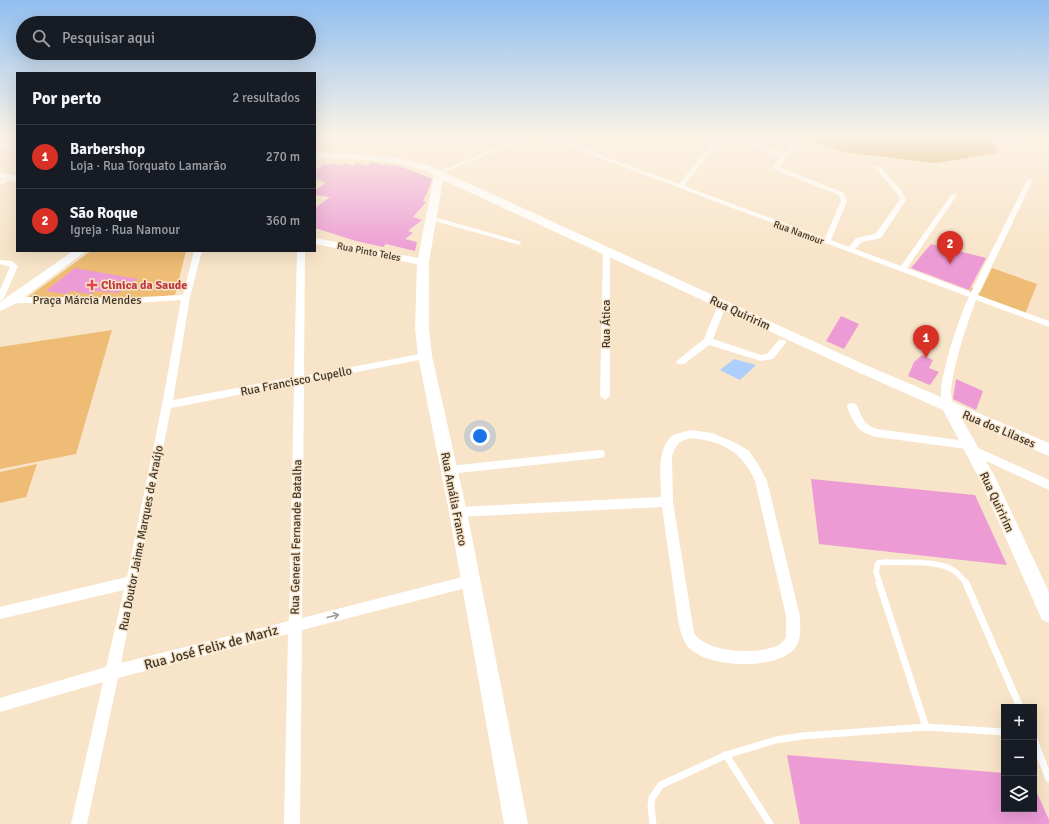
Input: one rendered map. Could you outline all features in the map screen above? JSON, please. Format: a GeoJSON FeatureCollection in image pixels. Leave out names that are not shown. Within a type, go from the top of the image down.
{"type":"FeatureCollection","features":[{"type":"Feature","properties":{"kind":"street","name":"Rua Amália Franco"},"geometry":{"type":"LineString","coordinates":[[438,176],[423,262],[422,328],[425,356],[458,512],[516,824]]}},
{"type":"Feature","properties":{"kind":"street","name":"Rua Quiririm"},"geometry":{"type":"LineString","coordinates":[[444,176],[606,252],[949,408],[988,480],[1049,613]]}},
{"type":"Feature","properties":{"kind":"street","name":"Rua Namour"},"geometry":{"type":"LineString","coordinates":[[652,176],[1049,324]]}},
{"type":"Feature","properties":{"kind":"street"},"geometry":{"type":"LineString","coordinates":[[680,187],[688,176]]}},
{"type":"Feature","properties":{"kind":"street"},"geometry":{"type":"LineString","coordinates":[[797,176],[839,192],[844,198],[826,242]]}},
{"type":"Feature","properties":{"kind":"street"},"geometry":{"type":"LineString","coordinates":[[850,250],[859,240],[878,236],[903,200],[899,191],[885,176]]}},
{"type":"Feature","properties":{"kind":"street"},"geometry":{"type":"LineString","coordinates":[[0,183],[14,178]]}},
{"type":"Feature","properties":{"kind":"street"},"geometry":{"type":"LineString","coordinates":[[949,408],[946,395],[947,382],[952,360],[973,296],[1030,180]]}},
{"type":"Feature","properties":{"kind":"street"},"geometry":{"type":"LineString","coordinates":[[902,270],[954,195]]}},
{"type":"Feature","properties":{"kind":"street","name":"Rua Pinto Teles"},"geometry":{"type":"LineString","coordinates":[[316,241],[423,262]]}},
{"type":"Feature","properties":{"kind":"street"},"geometry":{"type":"LineString","coordinates":[[0,308],[79,252]]}},
{"type":"Feature","properties":{"kind":"street","name":"Rua Doutor Jaime Marques de Araújo"},"geometry":{"type":"LineString","coordinates":[[80,824],[114,672],[167,405],[186,297],[198,252]]}},
{"type":"Feature","properties":{"kind":"street","name":"Rua General Fernande Batalha"},"geometry":{"type":"LineString","coordinates":[[292,824],[301,252]]}},
{"type":"Feature","properties":{"kind":"street","name":"Rua Ática"},"geometry":{"type":"LineString","coordinates":[[605,396],[606,252]]}},
{"type":"Feature","properties":{"kind":"street"},"geometry":{"type":"LineString","coordinates":[[0,262],[9,263],[14,266],[14,271],[0,298]]}},
{"type":"Feature","properties":{"kind":"street","name":"Praça Márcia Mendes"},"geometry":{"type":"LineString","coordinates":[[13,300],[121,301],[186,297]]}},
{"type":"Feature","properties":{"kind":"street"},"geometry":{"type":"LineString","coordinates":[[681,362],[708,341],[722,305]]}},
{"type":"Feature","properties":{"kind":"street"},"geometry":{"type":"LineString","coordinates":[[708,341],[761,358],[770,357],[782,342]]}},
{"type":"Feature","properties":{"kind":"street","name":"Rua Francisco Cupello"},"geometry":{"type":"LineString","coordinates":[[167,405],[425,356]]}},
{"type":"Feature","properties":{"kind":"street"},"geometry":{"type":"LineString","coordinates":[[852,407],[860,425],[866,430],[877,434],[970,447],[1049,485]]}},
{"type":"Feature","properties":{"kind":"street","name":"Rua dos Lilases"},"geometry":{"type":"LineString","coordinates":[[949,408],[1049,450]]}},
{"type":"Feature","properties":{"kind":"street"},"geometry":{"type":"LineString","coordinates":[[690,434],[706,435],[731,445],[745,455],[755,468],[761,481],[793,616],[794,635],[790,644],[780,652],[755,658],[718,655],[705,651],[696,645],[690,637],[686,627],[667,502],[668,456],[670,446],[676,439],[690,434]]}},
{"type":"Feature","properties":{"kind":"street"},"geometry":{"type":"LineString","coordinates":[[449,470],[600,454]]}},
{"type":"Feature","properties":{"kind":"street"},"geometry":{"type":"LineString","coordinates":[[458,512],[667,502]]}},
{"type":"Feature","properties":{"kind":"street"},"geometry":{"type":"LineString","coordinates":[[0,613],[132,582]]}},
{"type":"Feature","properties":{"kind":"street","name":"Rua José Felix de Mariz"},"geometry":{"type":"LineString","coordinates":[[0,705],[114,672],[295,625],[470,582]]}},
{"type":"Feature","properties":{"kind":"lane"},"geometry":{"type":"LineString","coordinates":[[430,218],[519,243]]}},
{"type":"Feature","properties":{"kind":"lane"},"geometry":{"type":"LineString","coordinates":[[926,727],[876,572],[878,563],[885,562],[942,566],[952,569],[959,575],[967,584],[1019,704]]}},
{"type":"Feature","properties":{"kind":"lane"},"geometry":{"type":"LineString","coordinates":[[653,824],[650,800],[653,793],[661,785],[726,755],[776,740],[802,736],[926,727],[1001,732]]}},
{"type":"Feature","properties":{"kind":"lane"},"geometry":{"type":"LineString","coordinates":[[1037,748],[1049,778]]}},
{"type":"Feature","properties":{"kind":"lane"},"geometry":{"type":"LineString","coordinates":[[726,755],[770,824]]}},
{"type":"Feature","properties":{"kind":"shaded area"},"geometry":{"type":"Polygon","coordinates":[[[90,252],[186,252],[175,295],[145,298],[28,297],[90,252]]]}},
{"type":"Feature","properties":{"kind":"shaded area"},"geometry":{"type":"Polygon","coordinates":[[[992,268],[1037,284],[1025,314],[969,292],[971,287],[980,293],[992,268]]]}},
{"type":"Feature","properties":{"kind":"shaded area"},"geometry":{"type":"Polygon","coordinates":[[[112,330],[76,454],[0,469],[0,347],[112,330]]]}},
{"type":"Feature","properties":{"kind":"shaded area"},"geometry":{"type":"Polygon","coordinates":[[[37,464],[26,497],[0,503],[0,472],[37,464]]]}},
{"type":"Feature","properties":{"kind":"water"},"geometry":{"type":"Polygon","coordinates":[[[734,359],[756,365],[740,380],[720,370],[734,359]]]}},
{"type":"Feature","properties":{"kind":"building"},"geometry":{"type":"Polygon","coordinates":[[[316,176],[426,176],[432,179],[423,201],[426,202],[413,217],[422,220],[408,231],[413,233],[405,239],[417,242],[415,251],[386,244],[383,247],[356,241],[316,228],[316,207],[330,197],[316,195],[316,189],[326,183],[316,178],[316,176]]]}},
{"type":"Feature","properties":{"kind":"building"},"geometry":{"type":"Polygon","coordinates":[[[931,244],[986,258],[969,290],[911,268],[931,244]]]}},
{"type":"Feature","properties":{"kind":"building","name":"Clinica da Saude"},"geometry":{"type":"Polygon","coordinates":[[[75,268],[138,279],[118,293],[96,291],[91,294],[71,291],[66,294],[46,291],[75,268]]]}},
{"type":"Feature","properties":{"kind":"building"},"geometry":{"type":"Polygon","coordinates":[[[841,316],[859,324],[844,349],[826,341],[841,316]]]}},
{"type":"Feature","properties":{"kind":"building"},"geometry":{"type":"Polygon","coordinates":[[[922,355],[933,360],[929,368],[939,372],[930,385],[908,376],[914,362],[922,355]]]}},
{"type":"Feature","properties":{"kind":"building"},"geometry":{"type":"Polygon","coordinates":[[[956,379],[983,391],[976,410],[953,399],[956,379]]]}},
{"type":"Feature","properties":{"kind":"building"},"geometry":{"type":"Polygon","coordinates":[[[811,479],[975,495],[1007,565],[819,544],[811,479]]]}},
{"type":"Feature","properties":{"kind":"building"},"geometry":{"type":"Polygon","coordinates":[[[787,755],[1001,773],[1001,812],[1037,812],[1037,793],[1049,820],[1049,824],[800,824],[787,755]]]}},
{"type":"Feature","properties":{"kind":"place","name":"São Roque"},"geometry":{"type":"Point","coordinates":[950,264]}},
{"type":"Feature","properties":{"kind":"place","name":"Clinica da Saude"},"geometry":{"type":"Point","coordinates":[92,285]}},
{"type":"Feature","properties":{"kind":"place","name":"Barbershop"},"geometry":{"type":"Point","coordinates":[926,358]}}]}
